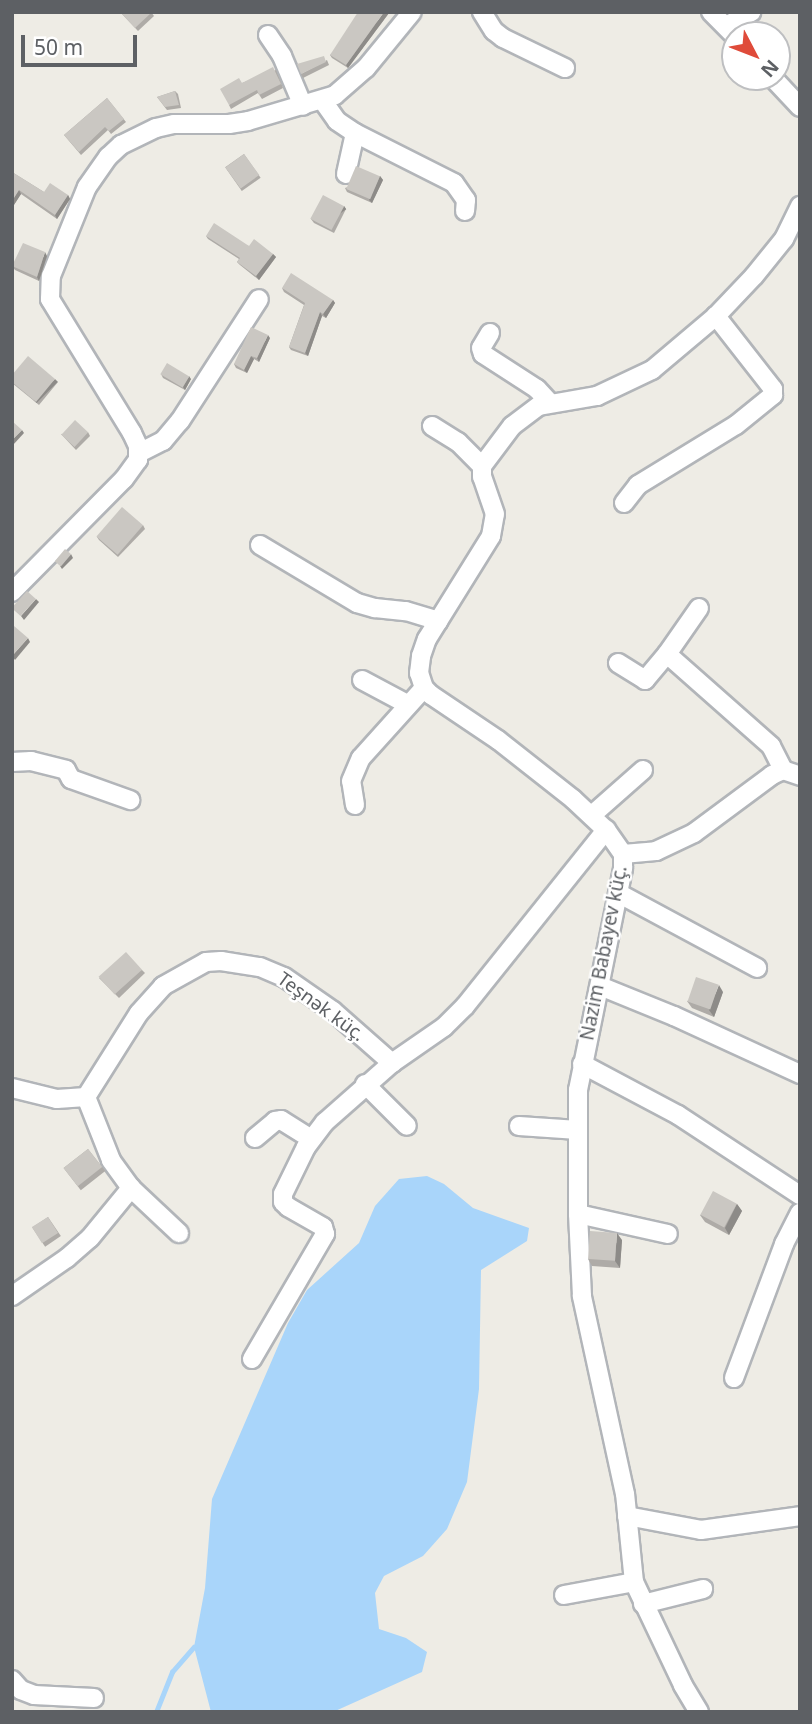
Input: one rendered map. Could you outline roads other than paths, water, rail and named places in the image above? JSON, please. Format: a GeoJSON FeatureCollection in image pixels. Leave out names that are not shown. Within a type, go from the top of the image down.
{"type":"FeatureCollection","features":[{"type":"Feature","properties":{"kind":"street"},"geometry":{"type":"LineString","coordinates":[[12,592],[124,479],[136,464],[139,453],[135,439],[104,383],[56,314],[50,299],[51,276],[87,187],[108,157],[121,145],[156,128],[174,124],[229,124],[323,101],[351,83],[412,12]]}},
{"type":"Feature","properties":{"kind":"street"},"geometry":{"type":"LineString","coordinates":[[482,12],[494,31],[503,38],[565,68]]}},
{"type":"Feature","properties":{"kind":"street"},"geometry":{"type":"LineString","coordinates":[[268,35],[287,66],[303,106]]}},
{"type":"Feature","properties":{"kind":"street"},"geometry":{"type":"LineString","coordinates":[[785,91],[800,107]]}},
{"type":"Feature","properties":{"kind":"street"},"geometry":{"type":"LineString","coordinates":[[323,101],[337,121],[355,133],[454,183],[466,201],[466,211]]}},
{"type":"Feature","properties":{"kind":"street"},"geometry":{"type":"LineString","coordinates":[[346,174],[355,133]]}},
{"type":"Feature","properties":{"kind":"street"},"geometry":{"type":"LineString","coordinates":[[355,805],[351,781],[361,758],[424,688],[419,673],[421,656],[438,621],[491,536],[495,514],[482,477],[482,466],[512,426],[531,410],[550,403],[597,396],[640,378],[716,316],[774,253],[800,205]]}},
{"type":"Feature","properties":{"kind":"street"},"geometry":{"type":"LineString","coordinates":[[139,453],[163,442],[180,421],[259,299]]}},
{"type":"Feature","properties":{"kind":"street"},"geometry":{"type":"LineString","coordinates":[[624,503],[638,485],[736,425],[773,395],[773,389],[716,316]]}},
{"type":"Feature","properties":{"kind":"street"},"geometry":{"type":"LineString","coordinates":[[490,333],[481,348],[483,354],[544,394],[550,403]]}},
{"type":"Feature","properties":{"kind":"street"},"geometry":{"type":"LineString","coordinates":[[432,426],[458,442],[482,466]]}},
{"type":"Feature","properties":{"kind":"street"},"geometry":{"type":"LineString","coordinates":[[260,545],[358,603],[374,608],[406,611],[438,621]]}},
{"type":"Feature","properties":{"kind":"street"},"geometry":{"type":"LineString","coordinates":[[618,663],[645,680],[699,608]]}},
{"type":"Feature","properties":{"kind":"street"},"geometry":{"type":"LineString","coordinates":[[667,654],[771,746],[792,773]]}},
{"type":"Feature","properties":{"kind":"street"},"geometry":{"type":"LineString","coordinates":[[362,680],[407,704]]}},
{"type":"Feature","properties":{"kind":"street","name":"Nazim Babayev küç."},"geometry":{"type":"LineString","coordinates":[[424,688],[547,777],[592,815],[623,854],[600,986],[582,1064],[578,1130],[582,1296],[589,1340],[616,1448],[634,1582],[699,1712]]}},
{"type":"Feature","properties":{"kind":"street"},"geometry":{"type":"LineString","coordinates":[[12,762],[31,761],[66,770],[71,779],[130,800]]}},
{"type":"Feature","properties":{"kind":"street"},"geometry":{"type":"LineString","coordinates":[[592,815],[643,770]]}},
{"type":"Feature","properties":{"kind":"street"},"geometry":{"type":"LineString","coordinates":[[623,854],[656,851],[687,837],[772,775],[792,773]]}},
{"type":"Feature","properties":{"kind":"street"},"geometry":{"type":"LineString","coordinates":[[252,1359],[276,1313],[326,1234],[323,1227],[283,1202],[283,1195],[311,1139],[365,1084],[444,1027],[465,1006],[606,830]]}},
{"type":"Feature","properties":{"kind":"street"},"geometry":{"type":"LineString","coordinates":[[618,893],[757,968]]}},
{"type":"Feature","properties":{"kind":"street","name":"Teşnək küç."},"geometry":{"type":"LineString","coordinates":[[86,1097],[148,1003],[180,974],[206,962],[244,963],[284,977],[356,1029],[393,1063]]}},
{"type":"Feature","properties":{"kind":"street"},"geometry":{"type":"LineString","coordinates":[[600,986],[674,1016],[800,1074]]}},
{"type":"Feature","properties":{"kind":"street"},"geometry":{"type":"LineString","coordinates":[[582,1064],[678,1115],[800,1195]]}},
{"type":"Feature","properties":{"kind":"street"},"geometry":{"type":"LineString","coordinates":[[365,1084],[407,1126]]}},
{"type":"Feature","properties":{"kind":"street"},"geometry":{"type":"LineString","coordinates":[[12,1088],[57,1099],[86,1097],[111,1160],[131,1188],[179,1233]]}},
{"type":"Feature","properties":{"kind":"street"},"geometry":{"type":"LineString","coordinates":[[255,1138],[275,1121],[281,1120],[311,1139]]}},
{"type":"Feature","properties":{"kind":"street"},"geometry":{"type":"LineString","coordinates":[[519,1126],[578,1130]]}},
{"type":"Feature","properties":{"kind":"street"},"geometry":{"type":"LineString","coordinates":[[12,1296],[67,1258],[90,1238],[131,1188]]}},
{"type":"Feature","properties":{"kind":"street"},"geometry":{"type":"LineString","coordinates":[[734,1378],[784,1244],[800,1213]]}},
{"type":"Feature","properties":{"kind":"street"},"geometry":{"type":"LineString","coordinates":[[578,1214],[668,1234]]}},
{"type":"Feature","properties":{"kind":"street"},"geometry":{"type":"LineString","coordinates":[[626,1516],[701,1530],[800,1516]]}},
{"type":"Feature","properties":{"kind":"street"},"geometry":{"type":"LineString","coordinates":[[564,1595],[634,1582]]}},
{"type":"Feature","properties":{"kind":"street"},"geometry":{"type":"LineString","coordinates":[[643,1604],[703,1589]]}},
{"type":"Feature","properties":{"kind":"street"},"geometry":{"type":"LineString","coordinates":[[12,1680],[21,1690],[34,1695],[94,1699]]}},
{"type":"Feature","properties":{"kind":"water"},"geometry":{"type":"Polygon","coordinates":[[[427,1176],[444,1184],[473,1208],[529,1228],[527,1241],[481,1270],[479,1389],[467,1482],[447,1529],[423,1556],[384,1576],[375,1593],[379,1629],[406,1638],[427,1652],[422,1672],[333,1712],[211,1712],[194,1647],[205,1588],[212,1499],[288,1323],[307,1290],[359,1243],[375,1206],[399,1179],[427,1176]]]}},
{"type":"Feature","properties":{"kind":"waterway"},"geometry":{"type":"LineString","coordinates":[[156,1712],[172,1672],[194,1647]]}}]}
